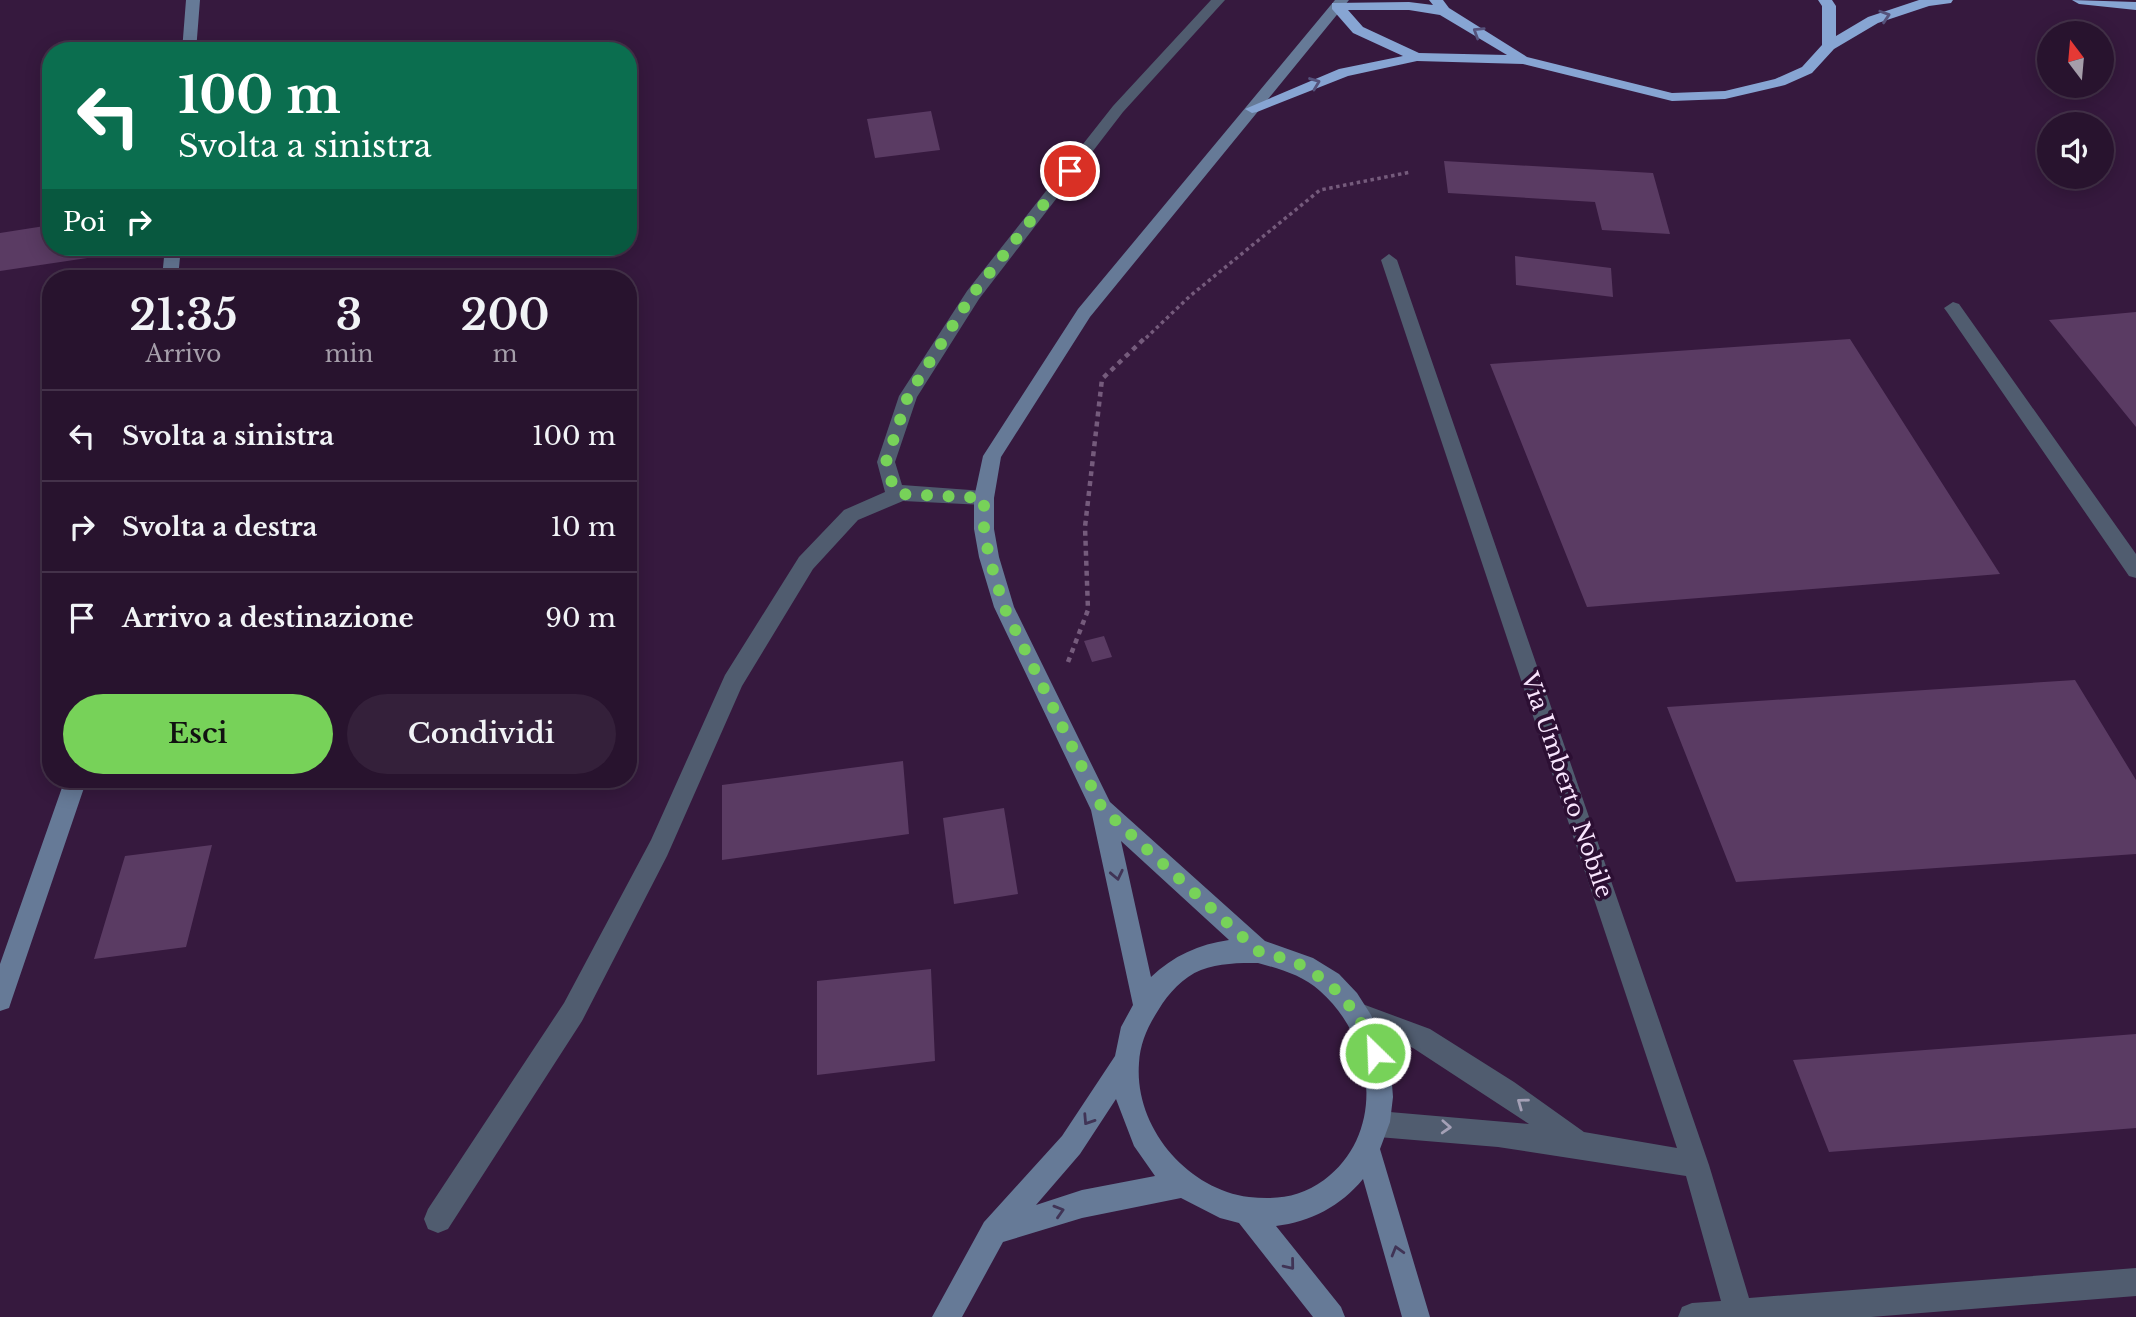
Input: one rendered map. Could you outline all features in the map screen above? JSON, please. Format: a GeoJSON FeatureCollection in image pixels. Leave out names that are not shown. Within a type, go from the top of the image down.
{"type":"FeatureCollection","features":[{"type":"Feature","properties":{"kind":"highway"},"geometry":{"type":"LineString","coordinates":[[1825,0],[1829,6],[1829,46]]}},
{"type":"Feature","properties":{"kind":"highway"},"geometry":{"type":"LineString","coordinates":[[1252,109],[1344,72],[1417,57],[1523,60],[1672,97],[1725,95],[1780,82],[1807,70],[1829,46],[1873,20],[1927,2],[1946,0]]}},
{"type":"Feature","properties":{"kind":"highway"},"geometry":{"type":"LineString","coordinates":[[2079,0],[2135,2]]}},
{"type":"Feature","properties":{"kind":"highway"},"geometry":{"type":"LineString","coordinates":[[1340,3],[1440,6],[1523,60]]}},
{"type":"Feature","properties":{"kind":"highway"},"geometry":{"type":"LineString","coordinates":[[1340,3],[1358,30],[1417,57]]}},
{"type":"Feature","properties":{"kind":"street"},"geometry":{"type":"LineString","coordinates":[[190,42],[193,0]]}},
{"type":"Feature","properties":{"kind":"street"},"geometry":{"type":"LineString","coordinates":[[901,494],[894,490],[886,462],[908,396],[936,351],[972,295],[1118,109],[1218,0]]}},
{"type":"Feature","properties":{"kind":"street"},"geometry":{"type":"LineString","coordinates":[[1145,1004],[1102,808],[1004,607],[989,557],[984,529],[984,498],[992,456],[1084,313],[1340,3]]}},
{"type":"Feature","properties":{"kind":"street","name":"Via Umberto Nobile"},"geometry":{"type":"LineString","coordinates":[[1388,260],[1696,1165],[1739,1313]]}},
{"type":"Feature","properties":{"kind":"street"},"geometry":{"type":"LineString","coordinates":[[1953,308],[2136,570]]}},
{"type":"Feature","properties":{"kind":"street"},"geometry":{"type":"LineString","coordinates":[[438,1219],[573,1012],[659,848],[733,681],[806,563],[851,515],[901,494],[984,498]]}},
{"type":"Feature","properties":{"kind":"street"},"geometry":{"type":"LineString","coordinates":[[0,999],[73,788]]}},
{"type":"Feature","properties":{"kind":"street"},"geometry":{"type":"LineString","coordinates":[[1102,808],[1258,951]]}},
{"type":"Feature","properties":{"kind":"street"},"geometry":{"type":"LineString","coordinates":[[1258,951],[1296,962],[1329,983],[1357,1014],[1371,1039],[1379,1066],[1381,1095],[1378,1124],[1368,1151],[1346,1180],[1319,1201],[1285,1212],[1248,1213],[1213,1204],[1181,1185],[1149,1150],[1130,1108],[1125,1063],[1131,1032],[1145,1004],[1166,979],[1194,961],[1225,952],[1258,951]]}},
{"type":"Feature","properties":{"kind":"street"},"geometry":{"type":"LineString","coordinates":[[1357,1014],[1421,1038],[1505,1091],[1577,1143]]}},
{"type":"Feature","properties":{"kind":"street"},"geometry":{"type":"LineString","coordinates":[[946,1317],[994,1232],[1071,1145],[1125,1063]]}},
{"type":"Feature","properties":{"kind":"street"},"geometry":{"type":"LineString","coordinates":[[1378,1124],[1457,1127],[1577,1143],[1696,1165]]}},
{"type":"Feature","properties":{"kind":"street"},"geometry":{"type":"LineString","coordinates":[[1368,1151],[1416,1317]]}},
{"type":"Feature","properties":{"kind":"street"},"geometry":{"type":"LineString","coordinates":[[994,1232],[1082,1204],[1181,1185]]}},
{"type":"Feature","properties":{"kind":"street"},"geometry":{"type":"LineString","coordinates":[[1248,1213],[1331,1317]]}},
{"type":"Feature","properties":{"kind":"street"},"geometry":{"type":"LineString","coordinates":[[1692,1317],[2136,1282]]}},
{"type":"Feature","properties":{"kind":"path"},"geometry":{"type":"LineString","coordinates":[[1052,706],[1088,610],[1085,527],[1102,379],[1190,296],[1320,190],[1410,172]]}},
{"type":"Feature","properties":{"kind":"building"},"geometry":{"type":"Polygon","coordinates":[[[931,111],[940,150],[875,158],[867,119],[931,111]]]}},
{"type":"Feature","properties":{"kind":"building"},"geometry":{"type":"Polygon","coordinates":[[[1444,161],[1653,173],[1670,234],[1602,230],[1595,202],[1448,193],[1444,161]]]}},
{"type":"Feature","properties":{"kind":"building"},"geometry":{"type":"Polygon","coordinates":[[[42,226],[42,256],[101,256],[0,271],[0,233],[42,226]]]}},
{"type":"Feature","properties":{"kind":"building"},"geometry":{"type":"Polygon","coordinates":[[[1515,256],[1611,268],[1613,297],[1516,285],[1515,256]]]}},
{"type":"Feature","properties":{"kind":"building"},"geometry":{"type":"Polygon","coordinates":[[[2136,312],[2136,427],[2049,320],[2136,312]]]}},
{"type":"Feature","properties":{"kind":"building"},"geometry":{"type":"Polygon","coordinates":[[[1850,339],[2000,574],[1587,607],[1490,364],[1850,339]]]}},
{"type":"Feature","properties":{"kind":"building"},"geometry":{"type":"Polygon","coordinates":[[[1104,636],[1112,657],[1092,662],[1084,641],[1104,636]]]}},
{"type":"Feature","properties":{"kind":"building"},"geometry":{"type":"Polygon","coordinates":[[[2075,680],[2136,780],[2136,854],[1736,882],[1667,707],[2075,680]]]}},
{"type":"Feature","properties":{"kind":"building"},"geometry":{"type":"Polygon","coordinates":[[[903,761],[909,834],[722,860],[722,785],[903,761]]]}},
{"type":"Feature","properties":{"kind":"building"},"geometry":{"type":"Polygon","coordinates":[[[1004,808],[1018,894],[954,904],[943,818],[1004,808]]]}},
{"type":"Feature","properties":{"kind":"building"},"geometry":{"type":"Polygon","coordinates":[[[212,845],[186,947],[94,959],[125,856],[212,845]]]}},
{"type":"Feature","properties":{"kind":"building"},"geometry":{"type":"Polygon","coordinates":[[[931,969],[935,1061],[817,1075],[817,981],[931,969]]]}},
{"type":"Feature","properties":{"kind":"building"},"geometry":{"type":"Polygon","coordinates":[[[2136,1034],[2136,1128],[1829,1152],[1793,1060],[2136,1034]]]}},
{"type":"Feature","properties":{"kind":"route"},"geometry":{"type":"LineString","coordinates":[[1070,171],[972,295],[908,396],[886,462],[894,490],[901,494],[984,498],[984,529],[989,557],[1004,607],[1102,808],[1258,951],[1296,962],[1329,983],[1357,1014],[1371,1039],[1375,1053]]}}]}
